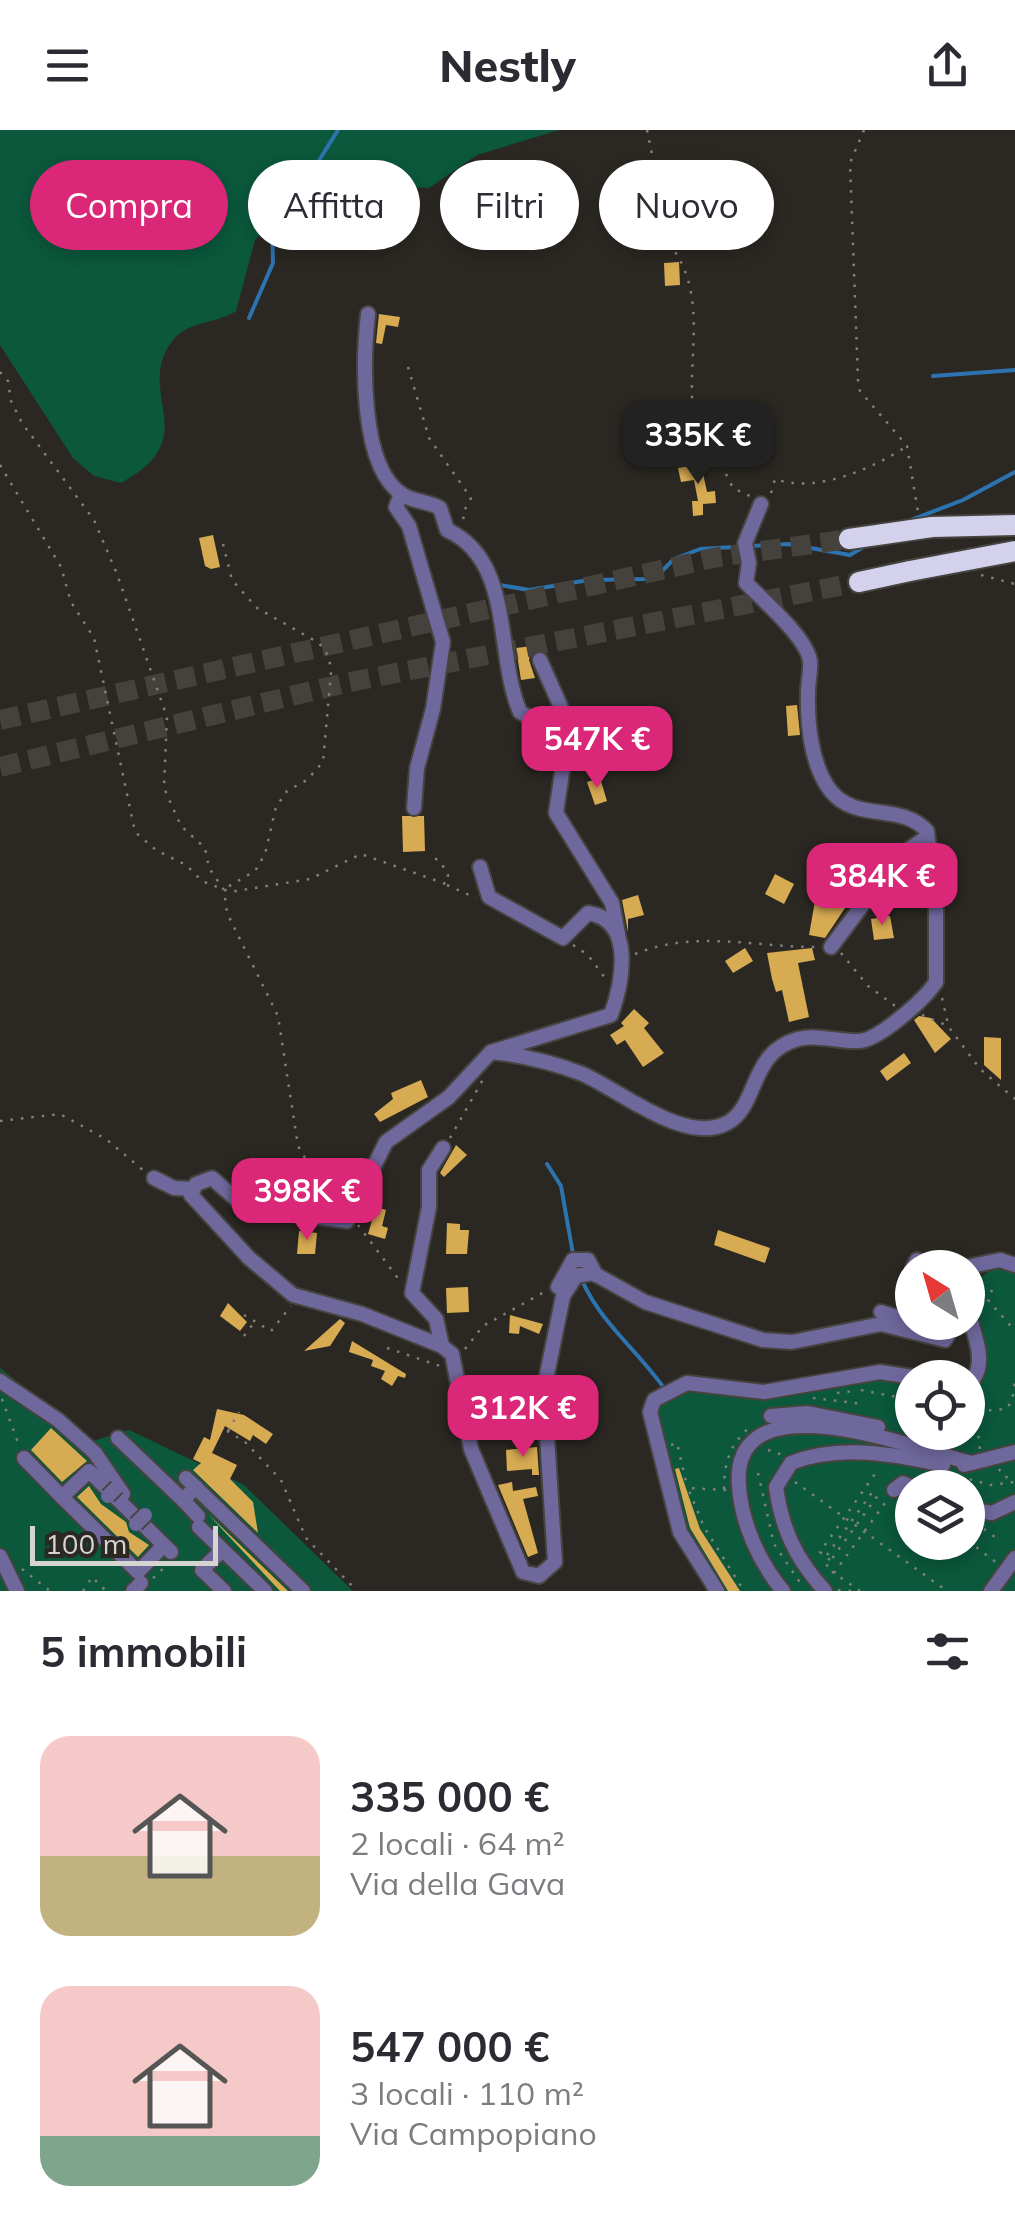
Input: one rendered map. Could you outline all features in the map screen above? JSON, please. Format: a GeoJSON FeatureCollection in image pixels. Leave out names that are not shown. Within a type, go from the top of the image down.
{"type":"FeatureCollection","features":[{"type":"Feature","properties":{"kind":"highway"},"geometry":{"type":"LineString","coordinates":[[849,539],[932,526],[1015,525]]}},
{"type":"Feature","properties":{"kind":"highway"},"geometry":{"type":"LineString","coordinates":[[859,582],[1015,551]]}},
{"type":"Feature","properties":{"kind":"street"},"geometry":{"type":"LineString","coordinates":[[368,314],[369,432],[376,458],[401,494],[440,508],[446,530],[466,541],[497,594],[500,628],[520,712],[535,722],[560,720]]}},
{"type":"Feature","properties":{"kind":"street"},"geometry":{"type":"LineString","coordinates":[[401,494],[396,507],[409,526],[442,642],[433,709],[416,768],[414,808]]}},
{"type":"Feature","properties":{"kind":"street"},"geometry":{"type":"LineString","coordinates":[[487,1056],[577,1072],[654,1114],[714,1126],[731,1120],[739,1111],[759,1068],[781,1046],[803,1038],[867,1040],[938,978],[936,904],[925,828],[912,820],[847,806],[823,779],[815,758],[808,699],[808,654],[774,607],[746,584],[750,562],[745,542],[761,504]]}},
{"type":"Feature","properties":{"kind":"street"},"geometry":{"type":"LineString","coordinates":[[442,1346],[362,1314],[293,1295],[199,1208],[193,1201],[193,1189],[201,1180],[212,1178],[246,1208],[347,1220],[386,1142],[449,1097],[487,1056],[604,1020],[625,960],[612,903],[556,813],[567,753],[560,704],[540,660]]}},
{"type":"Feature","properties":{"kind":"street"},"geometry":{"type":"LineString","coordinates":[[831,947],[899,856],[927,837]]}},
{"type":"Feature","properties":{"kind":"street"},"geometry":{"type":"LineString","coordinates":[[480,867],[489,897],[563,938],[571,935],[583,915],[592,912],[620,940]]}},
{"type":"Feature","properties":{"kind":"street"},"geometry":{"type":"LineString","coordinates":[[444,1148],[429,1170],[429,1208],[412,1292],[436,1319],[442,1346],[457,1366],[471,1449],[519,1567],[528,1576],[539,1576],[551,1568],[556,1553],[544,1389],[552,1343],[570,1282],[580,1274],[596,1274],[645,1302],[778,1342],[881,1324],[895,1328]]}},
{"type":"Feature","properties":{"kind":"street"},"geometry":{"type":"LineString","coordinates":[[154,1178],[174,1188],[193,1189]]}},
{"type":"Feature","properties":{"kind":"street"},"geometry":{"type":"LineString","coordinates":[[552,1300],[569,1263],[578,1258],[588,1260],[596,1274]]}},
{"type":"Feature","properties":{"kind":"street"},"geometry":{"type":"LineString","coordinates":[[985,1265],[1010,1262]]}},
{"type":"Feature","properties":{"kind":"street"},"geometry":{"type":"LineString","coordinates":[[985,1271],[1010,1262]]}},
{"type":"Feature","properties":{"kind":"street"},"geometry":{"type":"LineString","coordinates":[[881,1312],[895,1316]]}},
{"type":"Feature","properties":{"kind":"street"},"geometry":{"type":"LineString","coordinates":[[717,1591],[680,1532],[650,1412],[654,1400],[687,1383],[764,1392],[880,1372],[895,1374]]}},
{"type":"Feature","properties":{"kind":"street"},"geometry":{"type":"LineString","coordinates":[[0,1382],[58,1420],[95,1453],[112,1492],[145,1521]]}},
{"type":"Feature","properties":{"kind":"street"},"geometry":{"type":"LineString","coordinates":[[771,1416],[808,1413],[850,1419],[976,1459]]}},
{"type":"Feature","properties":{"kind":"street"},"geometry":{"type":"LineString","coordinates":[[783,1591],[751,1536],[739,1492],[742,1454],[760,1436],[784,1427],[839,1428],[976,1459]]}},
{"type":"Feature","properties":{"kind":"street"},"geometry":{"type":"LineString","coordinates":[[118,1438],[183,1500],[265,1591]]}},
{"type":"Feature","properties":{"kind":"street"},"geometry":{"type":"LineString","coordinates":[[824,1591],[799,1562],[784,1532],[786,1476],[832,1452],[898,1455],[957,1468],[976,1459],[1013,1454]]}},
{"type":"Feature","properties":{"kind":"street"},"geometry":{"type":"LineString","coordinates":[[24,1458],[62,1497],[138,1572],[169,1552],[88,1472],[62,1497]]}},
{"type":"Feature","properties":{"kind":"street"},"geometry":{"type":"LineString","coordinates":[[183,1500],[191,1483],[303,1591]]}},
{"type":"Feature","properties":{"kind":"street"},"geometry":{"type":"LineString","coordinates":[[887,1488],[895,1486]]}},
{"type":"Feature","properties":{"kind":"street"},"geometry":{"type":"LineString","coordinates":[[985,1512],[992,1513],[1015,1502]]}},
{"type":"Feature","properties":{"kind":"street"},"geometry":{"type":"LineString","coordinates":[[224,1591],[202,1570],[239,1530]]}},
{"type":"Feature","properties":{"kind":"street"},"geometry":{"type":"LineString","coordinates":[[224,1546],[276,1591]]}},
{"type":"Feature","properties":{"kind":"street"},"geometry":{"type":"LineString","coordinates":[[0,1556],[17,1591]]}},
{"type":"Feature","properties":{"kind":"street"},"geometry":{"type":"LineString","coordinates":[[992,1591],[1015,1558]]}},
{"type":"Feature","properties":{"kind":"path"},"geometry":{"type":"LineString","coordinates":[[647,130],[671,246],[682,262],[694,299],[694,418],[704,457],[718,458],[734,488],[761,504],[770,498],[776,478],[805,485],[849,475],[907,446]]}},
{"type":"Feature","properties":{"kind":"path"},"geometry":{"type":"LineString","coordinates":[[864,130],[850,163],[858,380],[860,391],[907,446],[921,523]]}},
{"type":"Feature","properties":{"kind":"path"},"geometry":{"type":"LineString","coordinates":[[408,368],[429,438],[470,498],[463,514],[466,541]]}},
{"type":"Feature","properties":{"kind":"path"},"geometry":{"type":"LineString","coordinates":[[0,372],[8,381],[10,401],[22,423],[58,475],[74,490],[99,532],[135,631],[146,648],[154,686],[167,717],[164,788],[180,826],[205,848],[208,868],[224,890],[226,912],[278,1016],[298,1146],[347,1220],[412,1292]]}},
{"type":"Feature","properties":{"kind":"path"},"geometry":{"type":"LineString","coordinates":[[0,465],[61,567],[71,602],[94,638],[125,801],[136,832],[156,850],[186,865],[202,881],[224,890],[310,879],[361,854],[446,884],[448,875],[440,861],[430,856]]}},
{"type":"Feature","properties":{"kind":"path"},"geometry":{"type":"LineString","coordinates":[[222,544],[232,580],[257,608],[319,643],[329,657],[331,673],[323,762],[307,780],[287,791],[276,806],[265,854],[254,871],[226,885],[224,890]]}},
{"type":"Feature","properties":{"kind":"path"},"geometry":{"type":"LineString","coordinates":[[563,938],[588,955],[614,1000]]}},
{"type":"Feature","properties":{"kind":"path"},"geometry":{"type":"LineString","coordinates":[[625,960],[642,951],[706,938],[769,948],[831,947],[884,1000],[948,1026]]}},
{"type":"Feature","properties":{"kind":"path"},"geometry":{"type":"LineString","coordinates":[[938,978],[948,1026],[980,1068],[1015,1099]]}},
{"type":"Feature","properties":{"kind":"path"},"geometry":{"type":"LineString","coordinates":[[444,1148],[486,1079],[487,1056]]}},
{"type":"Feature","properties":{"kind":"path"},"geometry":{"type":"LineString","coordinates":[[0,1121],[60,1114],[106,1139],[154,1178]]}},
{"type":"Feature","properties":{"kind":"path"},"geometry":{"type":"LineString","coordinates":[[387,1348],[431,1364],[457,1366],[477,1331],[562,1277]]}},
{"type":"Feature","properties":{"kind":"path"},"geometry":{"type":"LineString","coordinates":[[992,1290],[988,1300],[1015,1331]]}},
{"type":"Feature","properties":{"kind":"path"},"geometry":{"type":"LineString","coordinates":[[244,1314],[254,1323],[275,1330],[288,1314],[293,1295]]}},
{"type":"Feature","properties":{"kind":"path"},"geometry":{"type":"LineString","coordinates":[[244,1336],[254,1323]]}},
{"type":"Feature","properties":{"kind":"path"},"geometry":{"type":"LineString","coordinates":[[985,1411],[1006,1409],[1012,1401],[1015,1380]]}},
{"type":"Feature","properties":{"kind":"path"},"geometry":{"type":"LineString","coordinates":[[834,1398],[835,1393],[873,1389],[895,1395]]}},
{"type":"Feature","properties":{"kind":"path"},"geometry":{"type":"LineString","coordinates":[[0,1393],[24,1458]]}},
{"type":"Feature","properties":{"kind":"path"},"geometry":{"type":"LineString","coordinates":[[813,1398],[864,1404]]}},
{"type":"Feature","properties":{"kind":"path"},"geometry":{"type":"LineString","coordinates":[[239,1412],[227,1432],[245,1442],[281,1480],[306,1538],[357,1591]]}},
{"type":"Feature","properties":{"kind":"path"},"geometry":{"type":"LineString","coordinates":[[670,1446],[677,1442],[688,1488],[704,1527],[744,1591]]}},
{"type":"Feature","properties":{"kind":"path"},"geometry":{"type":"LineString","coordinates":[[759,1457],[772,1449],[786,1476]]}},
{"type":"Feature","properties":{"kind":"path"},"geometry":{"type":"LineString","coordinates":[[976,1450],[976,1459]]}},
{"type":"Feature","properties":{"kind":"path"},"geometry":{"type":"LineString","coordinates":[[756,1468],[786,1476],[947,1591]]}},
{"type":"Feature","properties":{"kind":"path"},"geometry":{"type":"LineString","coordinates":[[999,1468],[1003,1476],[1015,1481]]}},
{"type":"Feature","properties":{"kind":"path"},"geometry":{"type":"LineString","coordinates":[[831,1560],[820,1552],[876,1474]]}},
{"type":"Feature","properties":{"kind":"path"},"geometry":{"type":"LineString","coordinates":[[985,1484],[1015,1481]]}},
{"type":"Feature","properties":{"kind":"path"},"geometry":{"type":"LineString","coordinates":[[869,1482],[887,1488]]}},
{"type":"Feature","properties":{"kind":"path"},"geometry":{"type":"LineString","coordinates":[[826,1556],[876,1487]]}},
{"type":"Feature","properties":{"kind":"path"},"geometry":{"type":"LineString","coordinates":[[688,1488],[724,1490]]}},
{"type":"Feature","properties":{"kind":"path"},"geometry":{"type":"LineString","coordinates":[[860,1591],[826,1567],[887,1488]]}},
{"type":"Feature","properties":{"kind":"path"},"geometry":{"type":"LineString","coordinates":[[834,1572],[864,1531],[887,1488]]}},
{"type":"Feature","properties":{"kind":"path"},"geometry":{"type":"LineString","coordinates":[[985,1530],[998,1540]]}},
{"type":"Feature","properties":{"kind":"path"},"geometry":{"type":"LineString","coordinates":[[140,1586],[169,1552]]}},
{"type":"Feature","properties":{"kind":"path"},"geometry":{"type":"LineString","coordinates":[[985,1554],[992,1560]]}},
{"type":"Feature","properties":{"kind":"path"},"geometry":{"type":"LineString","coordinates":[[19,1567],[50,1591]]}},
{"type":"Feature","properties":{"kind":"path"},"geometry":{"type":"LineString","coordinates":[[83,1591],[92,1578],[106,1591]]}},
{"type":"Feature","properties":{"kind":"green space"},"geometry":{"type":"Polygon","coordinates":[[[0,130],[559,130],[470,160],[440,160],[440,180],[429,188],[420,187],[420,160],[248,160],[248,250],[252,250],[236,311],[186,329],[173,340],[163,359],[160,378],[164,432],[160,449],[146,466],[121,483],[94,476],[73,458],[0,345],[0,130]]]}},
{"type":"Feature","properties":{"kind":"green space"},"geometry":{"type":"Polygon","coordinates":[[[997,1266],[1015,1268],[1015,1591],[722,1591],[688,1535],[657,1414],[660,1405],[696,1386],[782,1398],[873,1377],[895,1378],[895,1450],[985,1450],[979,1340],[985,1340],[985,1274],[997,1266]]]}},
{"type":"Feature","properties":{"kind":"green space"},"geometry":{"type":"Polygon","coordinates":[[[0,1368],[93,1441],[129,1430],[244,1485],[353,1591],[0,1591],[0,1368]]]}},
{"type":"Feature","properties":{"kind":"building"},"geometry":{"type":"Polygon","coordinates":[[[679,262],[680,285],[665,286],[664,263],[679,262]]]}},
{"type":"Feature","properties":{"kind":"building"},"geometry":{"type":"Polygon","coordinates":[[[379,314],[400,317],[398,327],[386,325],[382,344],[376,343],[379,314]]]}},
{"type":"Feature","properties":{"kind":"building"},"geometry":{"type":"Polygon","coordinates":[[[710,418],[713,434],[721,433],[724,453],[704,457],[698,420],[710,418]]]}},
{"type":"Feature","properties":{"kind":"building"},"geometry":{"type":"Polygon","coordinates":[[[701,464],[707,492],[715,491],[716,503],[703,504],[703,515],[693,516],[692,501],[698,501],[694,480],[681,482],[678,468],[701,464]]]}},
{"type":"Feature","properties":{"kind":"building"},"geometry":{"type":"Polygon","coordinates":[[[213,535],[220,567],[211,569],[205,566],[199,538],[213,535]]]}},
{"type":"Feature","properties":{"kind":"building"},"geometry":{"type":"Polygon","coordinates":[[[532,646],[529,660],[535,678],[521,680],[516,648],[532,646]]]}},
{"type":"Feature","properties":{"kind":"building"},"geometry":{"type":"Polygon","coordinates":[[[797,705],[800,735],[788,736],[786,706],[797,705]]]}},
{"type":"Feature","properties":{"kind":"building"},"geometry":{"type":"Polygon","coordinates":[[[600,778],[607,801],[595,805],[587,782],[600,778]]]}},
{"type":"Feature","properties":{"kind":"building"},"geometry":{"type":"Polygon","coordinates":[[[402,816],[424,816],[425,851],[403,852],[402,816]]]}},
{"type":"Feature","properties":{"kind":"building"},"geometry":{"type":"Polygon","coordinates":[[[775,874],[794,884],[784,904],[765,894],[775,874]]]}},
{"type":"Feature","properties":{"kind":"building"},"geometry":{"type":"Polygon","coordinates":[[[638,895],[644,915],[628,919],[628,932],[622,900],[638,895]]]}},
{"type":"Feature","properties":{"kind":"building"},"geometry":{"type":"Polygon","coordinates":[[[815,901],[845,908],[825,938],[809,935],[815,901]]]}},
{"type":"Feature","properties":{"kind":"building"},"geometry":{"type":"Polygon","coordinates":[[[890,916],[894,938],[874,940],[871,919],[890,916]]]}},
{"type":"Feature","properties":{"kind":"building"},"geometry":{"type":"Polygon","coordinates":[[[745,948],[753,961],[733,973],[725,961],[745,948]]]}},
{"type":"Feature","properties":{"kind":"building"},"geometry":{"type":"Polygon","coordinates":[[[812,948],[815,960],[798,963],[809,1017],[789,1022],[782,990],[776,992],[767,953],[812,948]]]}},
{"type":"Feature","properties":{"kind":"building"},"geometry":{"type":"Polygon","coordinates":[[[634,1009],[649,1023],[644,1028],[664,1053],[643,1067],[625,1040],[617,1045],[610,1035],[624,1026],[621,1023],[634,1009]]]}},
{"type":"Feature","properties":{"kind":"building"},"geometry":{"type":"Polygon","coordinates":[[[919,1016],[931,1018],[951,1039],[935,1053],[914,1020],[919,1016]]]}},
{"type":"Feature","properties":{"kind":"building"},"geometry":{"type":"Polygon","coordinates":[[[984,1037],[1001,1038],[1001,1080],[984,1065],[984,1037]]]}},
{"type":"Feature","properties":{"kind":"building"},"geometry":{"type":"Polygon","coordinates":[[[904,1053],[911,1063],[887,1081],[880,1071],[904,1053]]]}},
{"type":"Feature","properties":{"kind":"building"},"geometry":{"type":"Polygon","coordinates":[[[421,1080],[428,1097],[380,1122],[374,1114],[393,1099],[391,1093],[421,1080]]]}},
{"type":"Feature","properties":{"kind":"building"},"geometry":{"type":"Polygon","coordinates":[[[456,1145],[467,1155],[444,1177],[440,1173],[456,1145]]]}},
{"type":"Feature","properties":{"kind":"building"},"geometry":{"type":"Polygon","coordinates":[[[376,1207],[386,1210],[382,1226],[388,1228],[385,1239],[368,1234],[376,1207]]]}},
{"type":"Feature","properties":{"kind":"building"},"geometry":{"type":"Polygon","coordinates":[[[447,1223],[469,1230],[467,1254],[446,1254],[447,1223]]]}},
{"type":"Feature","properties":{"kind":"building"},"geometry":{"type":"Polygon","coordinates":[[[718,1230],[770,1248],[765,1263],[714,1245],[718,1230]]]}},
{"type":"Feature","properties":{"kind":"building"},"geometry":{"type":"Polygon","coordinates":[[[299,1231],[317,1233],[315,1254],[297,1254],[299,1231]]]}},
{"type":"Feature","properties":{"kind":"building"},"geometry":{"type":"Polygon","coordinates":[[[468,1287],[469,1312],[447,1313],[446,1288],[468,1287]]]}},
{"type":"Feature","properties":{"kind":"building"},"geometry":{"type":"Polygon","coordinates":[[[228,1303],[247,1322],[240,1331],[220,1316],[228,1303]]]}},
{"type":"Feature","properties":{"kind":"building"},"geometry":{"type":"Polygon","coordinates":[[[510,1315],[543,1324],[539,1334],[520,1326],[519,1334],[509,1333],[510,1315]]]}},
{"type":"Feature","properties":{"kind":"building"},"geometry":{"type":"Polygon","coordinates":[[[340,1319],[345,1323],[330,1346],[304,1351],[340,1319]]]}},
{"type":"Feature","properties":{"kind":"building"},"geometry":{"type":"Polygon","coordinates":[[[352,1341],[406,1374],[405,1378],[398,1376],[392,1386],[381,1379],[385,1371],[371,1366],[373,1360],[349,1352],[352,1341]]]}},
{"type":"Feature","properties":{"kind":"building"},"geometry":{"type":"Polygon","coordinates":[[[217,1409],[244,1415],[273,1434],[266,1444],[253,1435],[250,1441],[225,1426],[212,1453],[237,1465],[230,1479],[253,1502],[258,1533],[193,1470],[201,1463],[193,1459],[204,1437],[210,1440],[217,1409]]]}},
{"type":"Feature","properties":{"kind":"building"},"geometry":{"type":"Polygon","coordinates":[[[51,1428],[87,1461],[62,1482],[31,1450],[51,1428]]]}},
{"type":"Feature","properties":{"kind":"building"},"geometry":{"type":"Polygon","coordinates":[[[537,1447],[539,1475],[532,1475],[532,1469],[507,1471],[506,1450],[537,1447]]]}},
{"type":"Feature","properties":{"kind":"building"},"geometry":{"type":"Polygon","coordinates":[[[679,1468],[700,1529],[740,1591],[728,1591],[690,1528],[675,1469],[679,1468]]]}},
{"type":"Feature","properties":{"kind":"building"},"geometry":{"type":"Polygon","coordinates":[[[512,1482],[513,1491],[536,1487],[538,1496],[523,1499],[538,1553],[528,1557],[498,1485],[512,1482]]]}},
{"type":"Feature","properties":{"kind":"building"},"geometry":{"type":"Polygon","coordinates":[[[89,1486],[101,1504],[126,1522],[129,1532],[149,1545],[138,1557],[77,1497],[89,1486]]]}},
{"type":"Feature","properties":{"kind":"building"},"geometry":{"type":"Polygon","coordinates":[[[208,1514],[288,1591],[280,1591],[208,1514]]]}},
{"type":"Feature","properties":{"kind":"waterway"},"geometry":{"type":"LineString","coordinates":[[249,318],[273,263],[272,222],[300,191],[338,130]]}},
{"type":"Feature","properties":{"kind":"waterway"},"geometry":{"type":"LineString","coordinates":[[933,376],[1015,370]]}},
{"type":"Feature","properties":{"kind":"waterway"},"geometry":{"type":"LineString","coordinates":[[903,523],[963,500],[1015,472]]}},
{"type":"Feature","properties":{"kind":"waterway"},"geometry":{"type":"LineString","coordinates":[[500,585],[529,590],[589,580],[646,579],[659,574],[674,559],[700,549],[788,544],[850,555],[865,546]]}},
{"type":"Feature","properties":{"kind":"waterway"},"geometry":{"type":"LineString","coordinates":[[547,1164],[561,1186],[573,1254]]}},
{"type":"Feature","properties":{"kind":"waterway"},"geometry":{"type":"LineString","coordinates":[[575,1263],[592,1300],[664,1388]]}},
{"type":"Feature","properties":{"kind":"tunnel"},"geometry":{"type":"LineString","coordinates":[[0,720],[718,557],[849,539]]}},
{"type":"Feature","properties":{"kind":"tunnel"},"geometry":{"type":"LineString","coordinates":[[0,767],[345,683],[859,582]]}}]}
